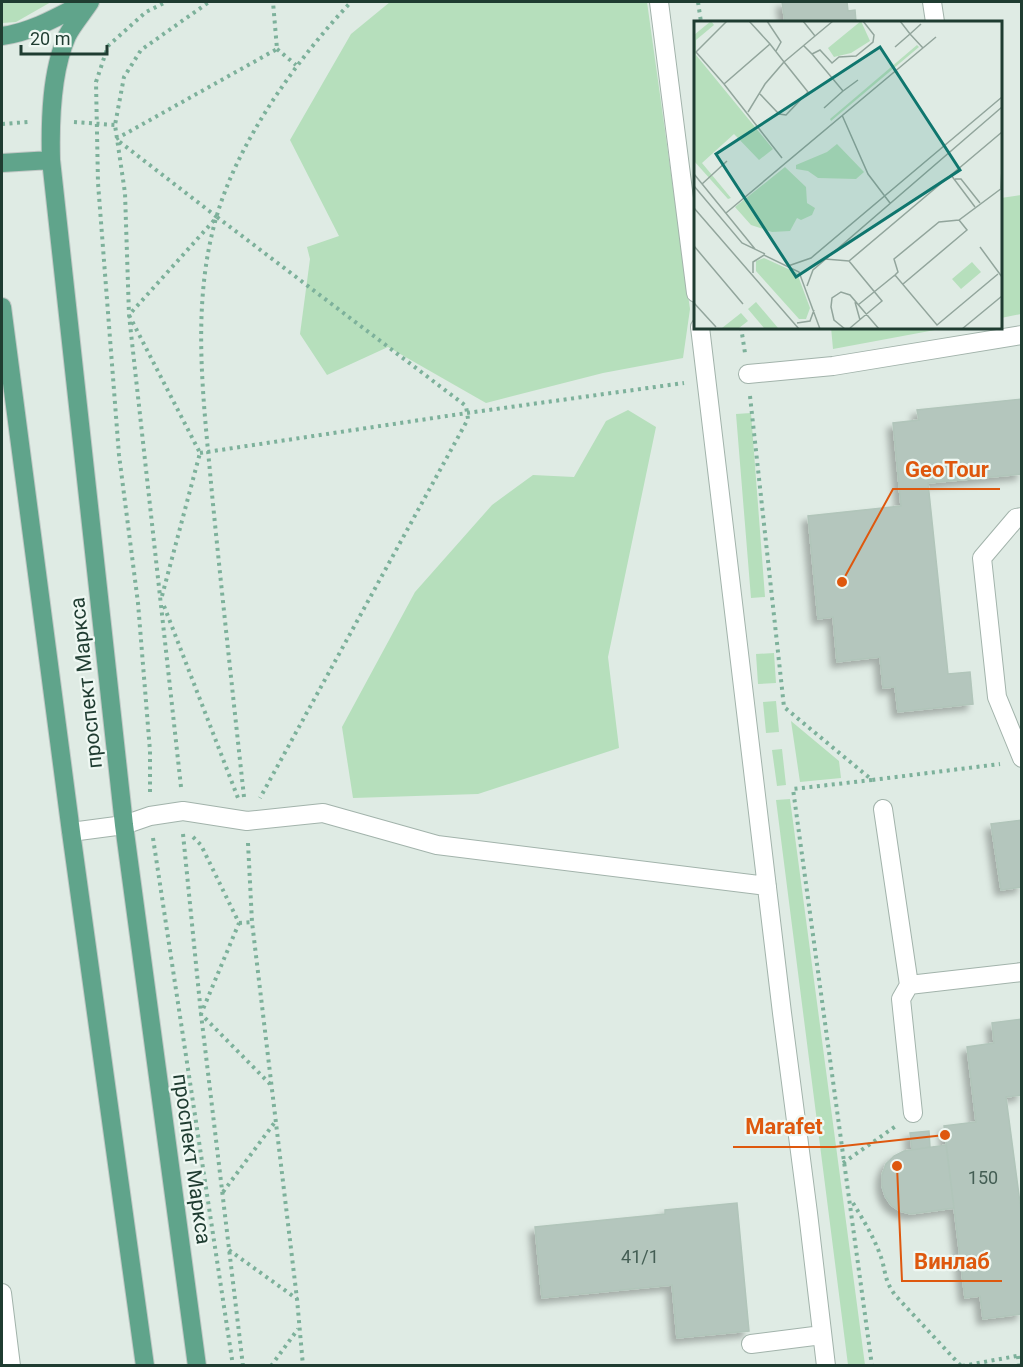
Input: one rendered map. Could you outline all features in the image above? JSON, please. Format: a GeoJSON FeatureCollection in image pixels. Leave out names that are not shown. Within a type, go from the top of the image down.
{"type":"FeatureCollection","features":[{"type":"Feature","properties":{"kind":"main road"},"geometry":{"type":"LineString","coordinates":[[2,36],[53,20],[88,2]]}},
{"type":"Feature","properties":{"kind":"main road","name":"проспект Маркса"},"geometry":{"type":"LineString","coordinates":[[88,2],[68,36],[59,60],[50,121],[51,160],[124,825],[197,1365]]}},
{"type":"Feature","properties":{"kind":"main road"},"geometry":{"type":"LineString","coordinates":[[2,163],[51,160]]}},
{"type":"Feature","properties":{"kind":"main road","name":"проспект Маркса"},"geometry":{"type":"LineString","coordinates":[[2,307],[71,832],[145,1365]]}},
{"type":"Feature","properties":{"kind":"lane"},"geometry":{"type":"LineString","coordinates":[[659,2],[694,277]]}},
{"type":"Feature","properties":{"kind":"lane"},"geometry":{"type":"LineString","coordinates":[[932,2],[935,21]]}},
{"type":"Feature","properties":{"kind":"lane"},"geometry":{"type":"LineString","coordinates":[[700,328],[826,1365]]}},
{"type":"Feature","properties":{"kind":"lane"},"geometry":{"type":"LineString","coordinates":[[748,374],[833,366],[1022,335]]}},
{"type":"Feature","properties":{"kind":"lane"},"geometry":{"type":"LineString","coordinates":[[1016,760],[996,697],[982,558],[1016,518],[1022,517]]}},
{"type":"Feature","properties":{"kind":"lane"},"geometry":{"type":"LineString","coordinates":[[882,809],[909,985],[901,999],[913,1113]]}},
{"type":"Feature","properties":{"kind":"lane"},"geometry":{"type":"LineString","coordinates":[[71,832],[124,825],[150,816],[247,821],[323,813],[438,845],[767,886]]}},
{"type":"Feature","properties":{"kind":"lane"},"geometry":{"type":"LineString","coordinates":[[909,985],[1022,972]]}},
{"type":"Feature","properties":{"kind":"lane"},"geometry":{"type":"LineString","coordinates":[[2,1294],[11,1365]]}},
{"type":"Feature","properties":{"kind":"lane"},"geometry":{"type":"LineString","coordinates":[[751,1344],[822,1335]]}},
{"type":"Feature","properties":{"kind":"path"},"geometry":{"type":"LineString","coordinates":[[166,2],[147,12],[108,46],[96,82],[98,183],[119,455],[140,626],[150,751],[150,816],[233,1365]]}},
{"type":"Feature","properties":{"kind":"path"},"geometry":{"type":"LineString","coordinates":[[209,2],[141,50],[124,77],[115,125],[125,193],[129,315],[161,599],[201,1014],[243,1365]]}},
{"type":"Feature","properties":{"kind":"path"},"geometry":{"type":"LineString","coordinates":[[273,2],[277,49],[296,65]]}},
{"type":"Feature","properties":{"kind":"path"},"geometry":{"type":"LineString","coordinates":[[303,1365],[252,922],[247,821],[208,452],[200,343],[206,271],[217,216],[231,175],[296,65],[351,2]]}},
{"type":"Feature","properties":{"kind":"path"},"geometry":{"type":"LineString","coordinates":[[698,2],[701,21]]}},
{"type":"Feature","properties":{"kind":"path"},"geometry":{"type":"LineString","coordinates":[[116,139],[277,49]]}},
{"type":"Feature","properties":{"kind":"path"},"geometry":{"type":"LineString","coordinates":[[116,139],[466,406],[468,419],[247,821]]}},
{"type":"Feature","properties":{"kind":"path"},"geometry":{"type":"LineString","coordinates":[[129,315],[217,216]]}},
{"type":"Feature","properties":{"kind":"path"},"geometry":{"type":"LineString","coordinates":[[129,315],[200,453],[161,599],[247,821]]}},
{"type":"Feature","properties":{"kind":"path"},"geometry":{"type":"LineString","coordinates":[[748,374],[784,706],[872,780]]}},
{"type":"Feature","properties":{"kind":"path"},"geometry":{"type":"LineString","coordinates":[[200,453],[467,412],[706,380]]}},
{"type":"Feature","properties":{"kind":"path"},"geometry":{"type":"LineString","coordinates":[[872,1365],[793,789],[1016,760]]}},
{"type":"Feature","properties":{"kind":"path"},"geometry":{"type":"LineString","coordinates":[[183,818],[201,845],[239,923],[201,1014]]}},
{"type":"Feature","properties":{"kind":"path"},"geometry":{"type":"LineString","coordinates":[[239,923],[252,922]]}},
{"type":"Feature","properties":{"kind":"path"},"geometry":{"type":"LineString","coordinates":[[201,1014],[270,1085]]}},
{"type":"Feature","properties":{"kind":"path"},"geometry":{"type":"LineString","coordinates":[[843,1163],[913,1113]]}},
{"type":"Feature","properties":{"kind":"path"},"geometry":{"type":"LineString","coordinates":[[223,1192],[276,1122]]}},
{"type":"Feature","properties":{"kind":"path"},"geometry":{"type":"LineString","coordinates":[[850,1200],[870,1231],[882,1260],[887,1284],[895,1296],[962,1365],[1020,1356],[1019,1365]]}},
{"type":"Feature","properties":{"kind":"path"},"geometry":{"type":"LineString","coordinates":[[228,1249],[297,1299]]}},
{"type":"Feature","properties":{"kind":"path"},"geometry":{"type":"LineString","coordinates":[[271,1365],[298,1329]]}},
{"type":"Feature","properties":{"kind":"green space"},"geometry":{"type":"Polygon","coordinates":[[[2,2],[51,2],[16,22],[2,23],[2,2]]]}},
{"type":"Feature","properties":{"kind":"green space"},"geometry":{"type":"Polygon","coordinates":[[[390,2],[647,2],[690,309],[683,358],[603,373],[486,403],[388,347],[327,375],[300,334],[310,259],[307,247],[339,236],[290,140],[351,34],[390,2]]]}},
{"type":"Feature","properties":{"kind":"green space"},"geometry":{"type":"Polygon","coordinates":[[[1021,195],[1021,314],[1002,318],[1002,198],[1021,195]]]}},
{"type":"Feature","properties":{"kind":"green space"},"geometry":{"type":"Polygon","coordinates":[[[831,328],[946,328],[833,349],[831,328]]]}},
{"type":"Feature","properties":{"kind":"green space"},"geometry":{"type":"Polygon","coordinates":[[[628,410],[656,427],[608,657],[619,748],[478,794],[353,798],[342,727],[415,592],[492,505],[533,475],[574,477],[606,421],[628,410]]]}},
{"type":"Feature","properties":{"kind":"green space"},"geometry":{"type":"Polygon","coordinates":[[[751,413],[765,597],[751,598],[736,414],[751,413]]]}},
{"type":"Feature","properties":{"kind":"green space"},"geometry":{"type":"Polygon","coordinates":[[[774,653],[776,683],[758,684],[756,654],[774,653]]]}},
{"type":"Feature","properties":{"kind":"green space"},"geometry":{"type":"Polygon","coordinates":[[[776,701],[779,732],[766,733],[763,702],[776,701]]]}},
{"type":"Feature","properties":{"kind":"green space"},"geometry":{"type":"Polygon","coordinates":[[[791,721],[839,761],[841,778],[800,782],[791,721]]]}},
{"type":"Feature","properties":{"kind":"green space"},"geometry":{"type":"Polygon","coordinates":[[[782,749],[786,785],[777,786],[772,750],[782,749]]]}},
{"type":"Feature","properties":{"kind":"green space"},"geometry":{"type":"Polygon","coordinates":[[[790,799],[865,1365],[848,1365],[776,800],[790,799]]]}},
{"type":"Feature","properties":{"kind":"building"},"geometry":{"type":"Polygon","coordinates":[[[782,2],[847,2],[848,11],[855,10],[856,21],[785,21],[782,2]]]}},
{"type":"Feature","properties":{"kind":"building"},"geometry":{"type":"Polygon","coordinates":[[[1022,399],[1022,474],[928,483],[948,674],[970,672],[973,704],[898,712],[895,687],[883,688],[880,657],[837,662],[833,617],[818,619],[808,516],[901,506],[893,423],[919,420],[917,410],[1022,399]]]}},
{"type":"Feature","properties":{"kind":"building"},"geometry":{"type":"Polygon","coordinates":[[[1022,820],[1022,887],[1001,890],[991,824],[1022,820]]]}},
{"type":"Feature","properties":{"kind":"building"},"geometry":{"type":"Polygon","coordinates":[[[1022,1019],[1022,1095],[1006,1097],[1022,1218],[1022,1314],[983,1319],[980,1296],[965,1298],[944,1126],[976,1122],[967,1047],[994,1043],[992,1023],[1022,1019]]]}},
{"type":"Feature","properties":{"kind":"building"},"geometry":{"type":"Polygon","coordinates":[[[929,1131],[930,1147],[912,1150],[910,1133],[929,1131]]]}},
{"type":"Feature","properties":{"kind":"building"},"geometry":{"type":"Polygon","coordinates":[[[946,1145],[954,1208],[911,1214],[891,1205],[882,1186],[882,1175],[886,1164],[894,1156],[904,1151],[946,1145]]]}},
{"type":"Feature","properties":{"kind":"building"},"geometry":{"type":"Polygon","coordinates":[[[737,1203],[749,1331],[677,1338],[672,1285],[542,1298],[535,1227],[665,1214],[665,1210],[737,1203]]]}},
{"type":"Feature","properties":{"kind":"place","name":"GeoTour"},"geometry":{"type":"Point","coordinates":[842,582]}},
{"type":"Feature","properties":{"kind":"place","name":"Marafet"},"geometry":{"type":"Point","coordinates":[945,1135]}},
{"type":"Feature","properties":{"kind":"place","name":"Винлаб"},"geometry":{"type":"Point","coordinates":[897,1166]}}]}
